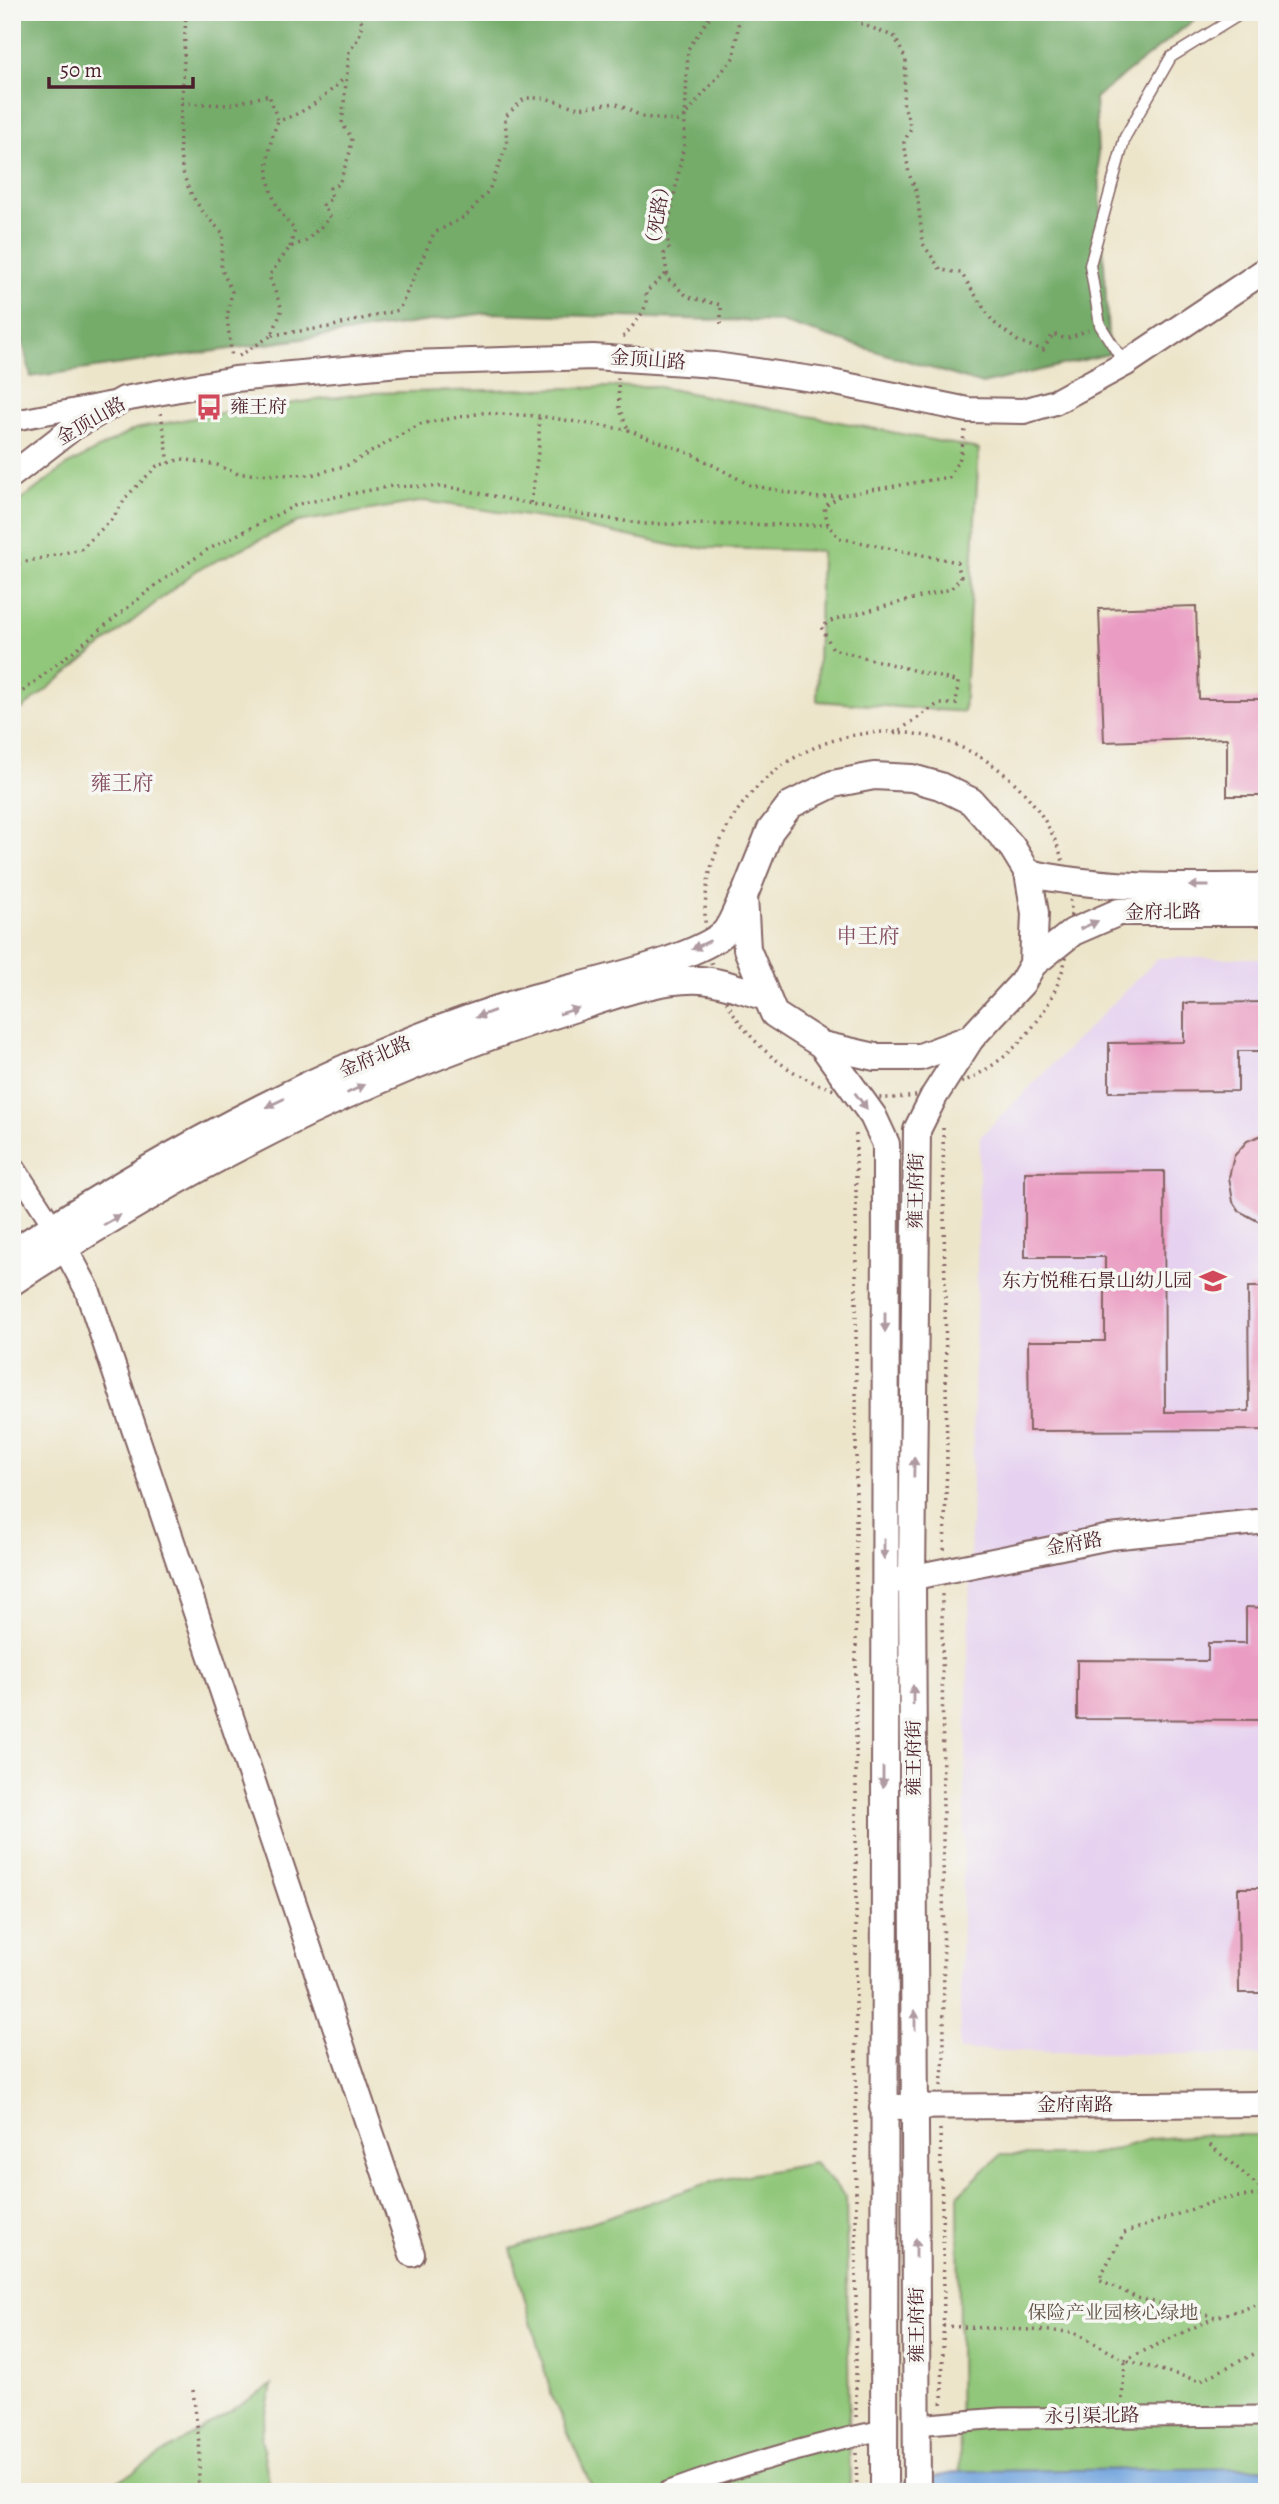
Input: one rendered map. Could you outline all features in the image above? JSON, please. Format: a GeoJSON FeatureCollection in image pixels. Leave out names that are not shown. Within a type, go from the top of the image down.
{"type":"FeatureCollection","features":[{"type":"Feature","properties":{"kind":"main road","name":"金府北路"},"geometry":{"type":"LineString","coordinates":[[12,1282],[59,1237],[225,1127],[431,1033],[516,1003],[677,957],[724,934],[744,896],[769,831],[790,805],[833,784],[874,776],[912,778],[940,786],[971,801],[991,821],[1028,873],[1069,883],[1110,886],[1267,887]]}},
{"type":"Feature","properties":{"kind":"main road"},"geometry":{"type":"LineString","coordinates":[[1028,873],[1035,912],[1033,964]]}},
{"type":"Feature","properties":{"kind":"main road"},"geometry":{"type":"LineString","coordinates":[[744,896],[747,949],[774,1014],[822,1045],[875,1057],[920,1057],[971,1038]]}},
{"type":"Feature","properties":{"kind":"main road","name":"金府北路"},"geometry":{"type":"LineString","coordinates":[[971,1038],[1022,983],[1033,964],[1073,932],[1119,912],[1267,912]]}},
{"type":"Feature","properties":{"kind":"main road","name":"金府北路"},"geometry":{"type":"LineString","coordinates":[[12,1253],[59,1237],[354,1090],[439,1054],[642,988],[698,980],[715,982],[766,997]]}},
{"type":"Feature","properties":{"kind":"main road","name":"雍王府街"},"geometry":{"type":"LineString","coordinates":[[917,2492],[925,2428],[928,2106],[912,1577],[917,1130],[946,1100],[971,1038]]}},
{"type":"Feature","properties":{"kind":"main road","name":"雍王府街"},"geometry":{"type":"LineString","coordinates":[[822,1045],[857,1109],[873,1116],[886,1143],[882,2107],[884,2492]]}},
{"type":"Feature","properties":{"kind":"street","name":"金顶山路"},"geometry":{"type":"LineString","coordinates":[[12,475],[75,427],[124,399],[158,393],[233,370],[410,363],[619,348],[812,379],[968,410],[1024,411],[1055,402],[1125,364],[1267,268]]}},
{"type":"Feature","properties":{"kind":"street"},"geometry":{"type":"LineString","coordinates":[[12,421],[124,399]]}},
{"type":"Feature","properties":{"kind":"street"},"geometry":{"type":"LineString","coordinates":[[12,1163],[59,1237],[87,1289],[412,2254]]}},
{"type":"Feature","properties":{"kind":"street","name":"金府路"},"geometry":{"type":"LineString","coordinates":[[884,1584],[1110,1537],[1267,1521]]}},
{"type":"Feature","properties":{"kind":"street","name":"金府南路"},"geometry":{"type":"LineString","coordinates":[[882,2107],[1267,2104]]}},
{"type":"Feature","properties":{"kind":"street","name":"永引渠北路"},"geometry":{"type":"LineString","coordinates":[[925,2428],[1120,2415],[1267,2416]]}},
{"type":"Feature","properties":{"kind":"street"},"geometry":{"type":"LineString","coordinates":[[667,2492],[736,2467],[883,2436]]}},
{"type":"Feature","properties":{"kind":"lane"},"geometry":{"type":"LineString","coordinates":[[1125,364],[1100,325],[1090,265],[1125,137],[1171,57],[1244,12]]}},
{"type":"Feature","properties":{"kind":"path"},"geometry":{"type":"LineString","coordinates":[[186,12],[178,142],[183,182],[201,213],[223,233],[221,268],[232,292],[227,317],[233,370]]}},
{"type":"Feature","properties":{"kind":"path"},"geometry":{"type":"LineString","coordinates":[[290,247],[306,241],[330,218],[323,205],[332,198],[330,188],[340,184],[350,152],[352,138],[342,124],[349,52],[359,37],[362,22],[356,12]]}},
{"type":"Feature","properties":{"kind":"path","name":"（死路）"},"geometry":{"type":"LineString","coordinates":[[713,12],[688,49],[684,145],[667,232],[669,250],[664,254],[668,279],[688,297],[721,305],[721,326]]}},
{"type":"Feature","properties":{"kind":"path"},"geometry":{"type":"LineString","coordinates":[[272,335],[329,327],[399,310],[433,233],[466,216],[489,190],[508,145],[505,117],[525,98],[545,98],[579,108],[615,103],[643,117],[678,121],[734,57],[740,12]]}},
{"type":"Feature","properties":{"kind":"path"},"geometry":{"type":"LineString","coordinates":[[856,12],[857,22],[895,37],[906,60],[903,102],[911,128],[904,142],[909,174],[917,193],[923,244],[941,270],[961,273],[988,316],[1019,342],[1043,350],[1053,334],[1066,339],[1100,325]]}},
{"type":"Feature","properties":{"kind":"path"},"geometry":{"type":"LineString","coordinates":[[278,121],[293,117],[321,100],[347,76]]}},
{"type":"Feature","properties":{"kind":"path"},"geometry":{"type":"LineString","coordinates":[[182,103],[228,105],[269,95],[278,121],[271,139],[267,175],[278,212],[295,230],[290,247],[269,276],[282,309],[272,335],[233,370]]}},
{"type":"Feature","properties":{"kind":"path"},"geometry":{"type":"LineString","coordinates":[[628,430],[620,407],[619,348],[648,303],[646,292],[667,273]]}},
{"type":"Feature","properties":{"kind":"path"},"geometry":{"type":"LineString","coordinates":[[158,393],[169,463]]}},
{"type":"Feature","properties":{"kind":"path"},"geometry":{"type":"LineString","coordinates":[[12,565],[81,549],[113,518],[144,477],[157,466],[182,459],[201,461],[238,474],[311,475],[348,465],[420,424],[482,413],[539,416],[628,430],[694,455],[750,485],[817,498],[949,477],[960,457],[968,410]]}},
{"type":"Feature","properties":{"kind":"path"},"geometry":{"type":"LineString","coordinates":[[531,503],[539,445],[539,416]]}},
{"type":"Feature","properties":{"kind":"path"},"geometry":{"type":"LineString","coordinates":[[12,700],[166,578],[207,550],[298,504],[392,486],[449,487],[644,524],[828,526]]}},
{"type":"Feature","properties":{"kind":"path"},"geometry":{"type":"LineString","coordinates":[[842,495],[824,507],[828,526],[839,538],[957,562],[961,578],[951,589],[833,620],[821,627],[833,649],[958,682],[956,704],[937,704],[892,735]]}},
{"type":"Feature","properties":{"kind":"path"},"geometry":{"type":"LineString","coordinates":[[853,735],[906,736],[978,754],[1035,802],[1059,848],[1069,883],[1073,932],[1069,967],[1038,1026],[987,1073],[946,1100],[857,1109],[743,1030],[715,982],[705,943],[703,888],[717,836],[746,791],[792,757],[853,735]]}},
{"type":"Feature","properties":{"kind":"path","name":"雍王府街"},"geometry":{"type":"LineString","coordinates":[[925,2428],[943,2326],[928,2106],[944,2057],[942,1570],[947,1463],[946,1100]]}},
{"type":"Feature","properties":{"kind":"path"},"geometry":{"type":"LineString","coordinates":[[857,1109],[858,2492]]}},
{"type":"Feature","properties":{"kind":"path"},"geometry":{"type":"LineString","coordinates":[[1210,2145],[1267,2193]]}},
{"type":"Feature","properties":{"kind":"path"},"geometry":{"type":"LineString","coordinates":[[1216,2317],[1138,2298],[1099,2279],[1124,2232],[1221,2199],[1267,2193]]}},
{"type":"Feature","properties":{"kind":"path"},"geometry":{"type":"LineString","coordinates":[[1125,2360],[1216,2317],[1267,2302]]}},
{"type":"Feature","properties":{"kind":"path"},"geometry":{"type":"LineString","coordinates":[[943,2326],[1074,2332],[1125,2360],[1200,2381],[1267,2350]]}},
{"type":"Feature","properties":{"kind":"path"},"geometry":{"type":"LineString","coordinates":[[1120,2415],[1125,2360]]}},
{"type":"Feature","properties":{"kind":"path"},"geometry":{"type":"LineString","coordinates":[[193,2389],[200,2452],[198,2492]]}},
{"type":"Feature","properties":{"kind":"shaded area"},"geometry":{"type":"Polygon","coordinates":[[[1158,958],[1267,958],[1267,2056],[959,2050],[980,1137],[1158,958]]]}},
{"type":"Feature","properties":{"kind":"green space"},"geometry":{"type":"Polygon","coordinates":[[[12,12],[1204,12],[1095,98],[1109,354],[982,384],[781,322],[487,313],[31,377],[12,298],[12,12]]]}},
{"type":"Feature","properties":{"kind":"green space"},"geometry":{"type":"Polygon","coordinates":[[[654,386],[979,449],[964,712],[817,701],[821,551],[679,547],[553,520],[425,501],[298,522],[197,570],[12,717],[12,507],[66,466],[135,429],[220,413],[368,393],[654,386]]]}},
{"type":"Feature","properties":{"kind":"green space","name":"保险产业园核心绿地"},"geometry":{"type":"Polygon","coordinates":[[[1204,2135],[1267,2135],[1267,2492],[960,2492],[958,2195],[1000,2155],[1093,2155],[1151,2139],[1204,2135]]]}},
{"type":"Feature","properties":{"kind":"green space"},"geometry":{"type":"Polygon","coordinates":[[[814,2163],[846,2197],[850,2492],[594,2492],[552,2397],[511,2249],[714,2181],[814,2163]]]}},
{"type":"Feature","properties":{"kind":"green space"},"geometry":{"type":"Polygon","coordinates":[[[272,2385],[261,2438],[271,2492],[101,2492],[272,2385]]]}},
{"type":"Feature","properties":{"kind":"water"},"geometry":{"type":"Polygon","coordinates":[[[1267,2468],[1267,2492],[855,2492],[965,2471],[1267,2468]]]}},
{"type":"Feature","properties":{"kind":"building"},"geometry":{"type":"Polygon","coordinates":[[[1196,606],[1199,699],[1267,699],[1267,796],[1227,796],[1227,738],[1104,742],[1099,609],[1196,606]]]}},
{"type":"Feature","properties":{"kind":"building"},"geometry":{"type":"Polygon","coordinates":[[[1267,1002],[1267,1051],[1238,1051],[1238,1091],[1109,1092],[1109,1043],[1184,1042],[1184,1003],[1267,1002]]]}},
{"type":"Feature","properties":{"kind":"building"},"geometry":{"type":"Polygon","coordinates":[[[1267,1133],[1267,1226],[1239,1211],[1233,1202],[1229,1177],[1234,1156],[1247,1141],[1267,1133]]]}},
{"type":"Feature","properties":{"kind":"building"},"geometry":{"type":"Polygon","coordinates":[[[1164,1171],[1165,1412],[1249,1411],[1248,1287],[1267,1287],[1267,1430],[1029,1431],[1028,1341],[1105,1341],[1105,1257],[1025,1257],[1025,1172],[1164,1171]]]}},
{"type":"Feature","properties":{"kind":"building"},"geometry":{"type":"Polygon","coordinates":[[[1246,1607],[1267,1608],[1267,1720],[1077,1719],[1077,1660],[1208,1661],[1208,1643],[1246,1643],[1246,1607]]]}},
{"type":"Feature","properties":{"kind":"building"},"geometry":{"type":"Polygon","coordinates":[[[1238,1888],[1267,1888],[1267,1993],[1239,1993],[1238,1888]]]}},
{"type":"Feature","properties":{"kind":"place","name":"雍王府"},"geometry":{"type":"Point","coordinates":[209,407]}},
{"type":"Feature","properties":{"kind":"place","name":"东方悦稚石景山幼儿园"},"geometry":{"type":"Point","coordinates":[1213,1281]}},
{"type":"Feature","properties":{"kind":"district","name":"雍王府"},"geometry":{"type":"Point","coordinates":[122,783]}},
{"type":"Feature","properties":{"kind":"district","name":"申王府"},"geometry":{"type":"Point","coordinates":[868,936]}}]}
